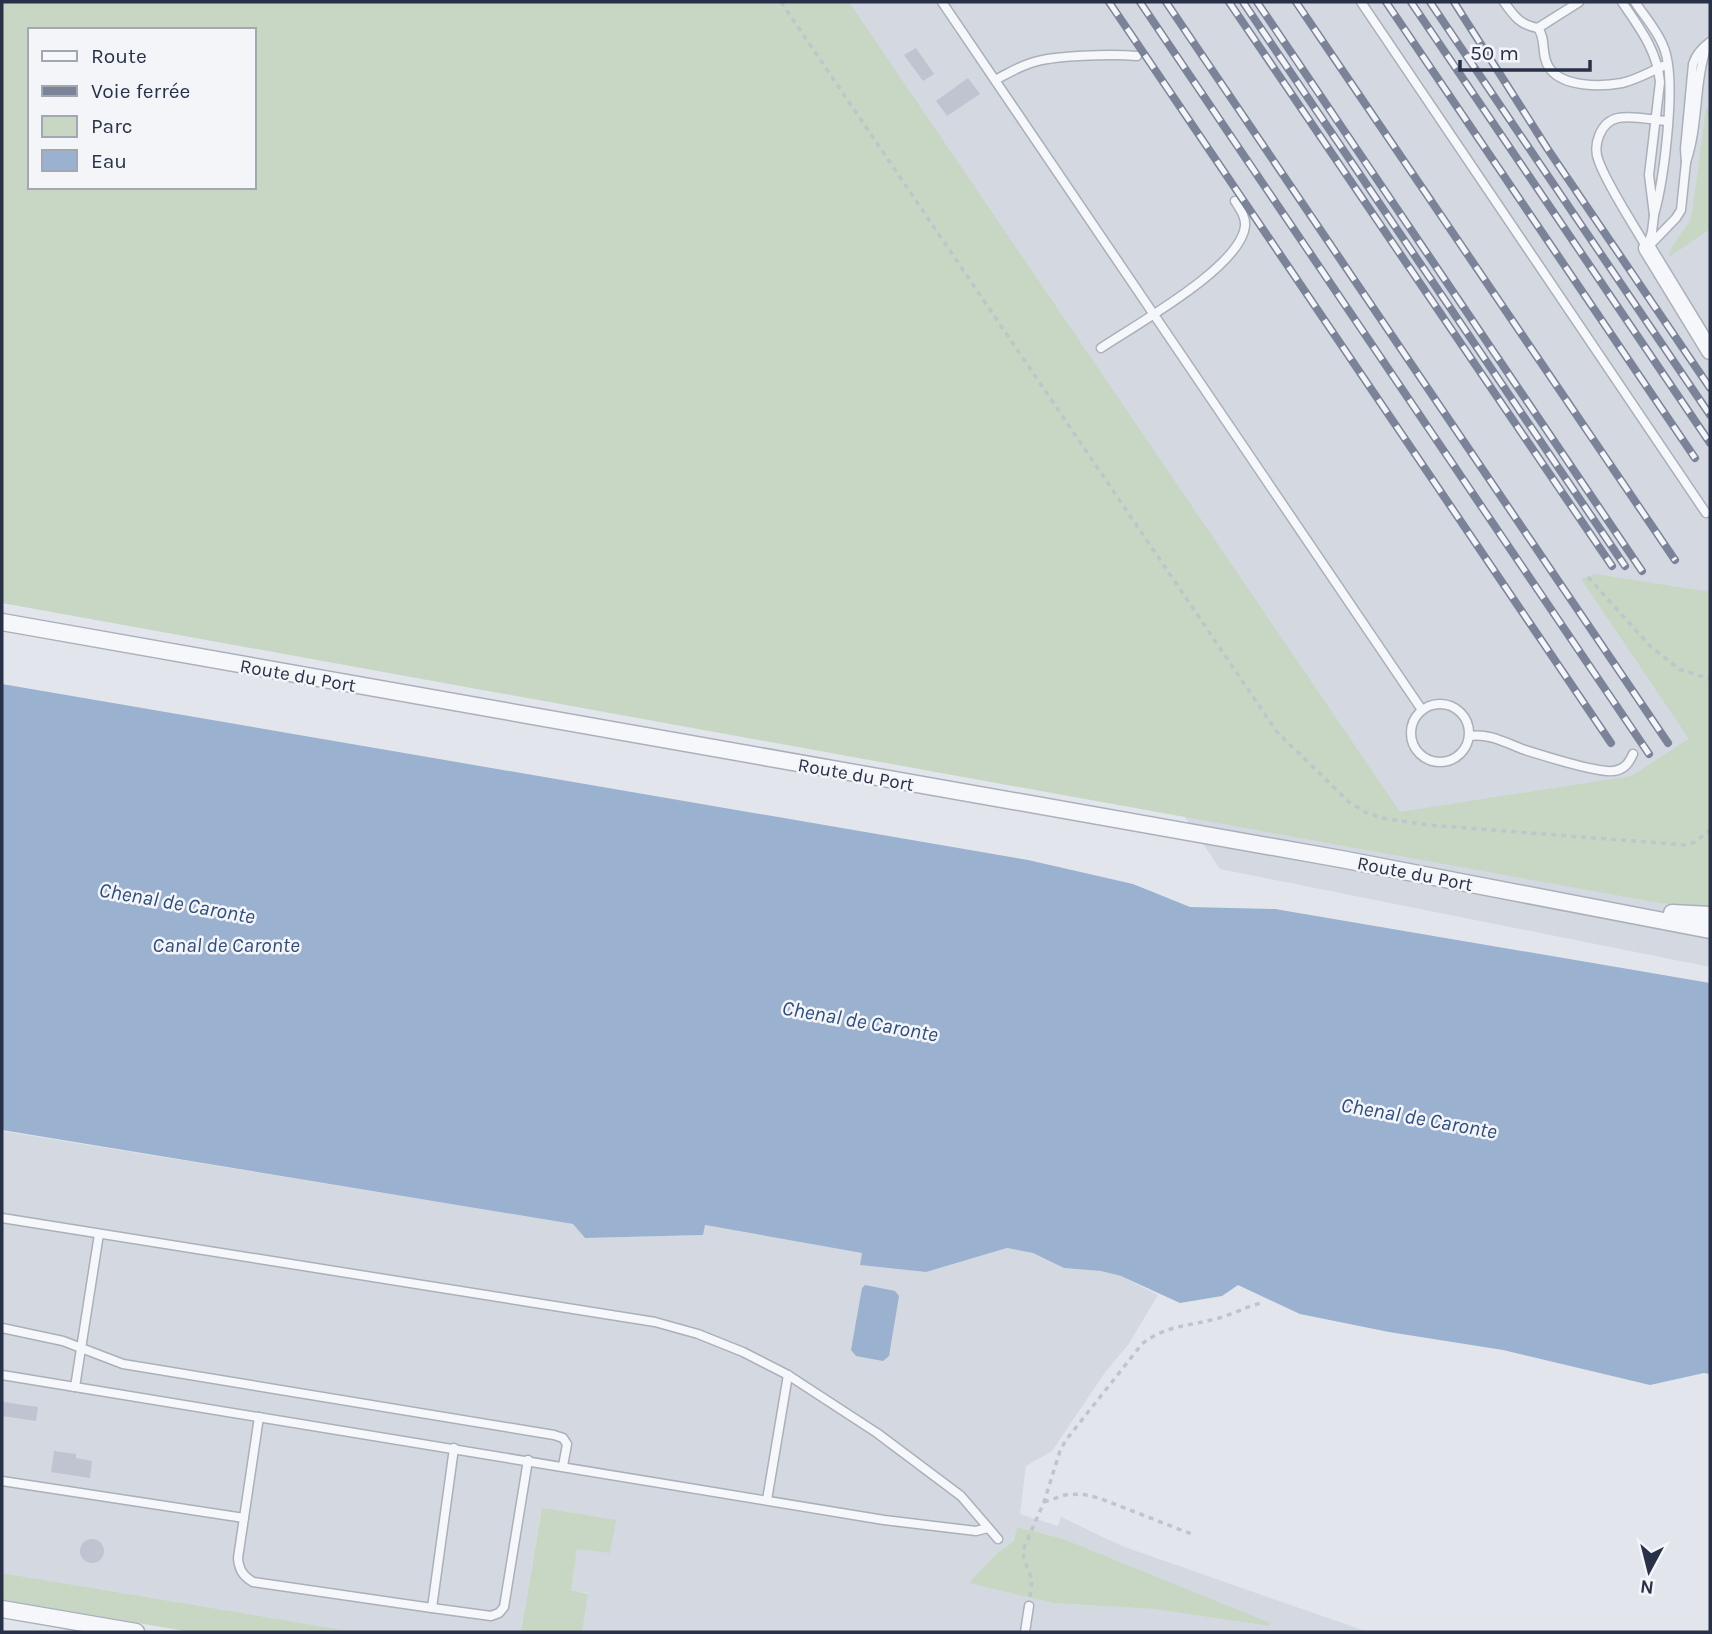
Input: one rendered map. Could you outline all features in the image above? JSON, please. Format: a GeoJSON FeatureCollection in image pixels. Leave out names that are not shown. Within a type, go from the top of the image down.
{"type":"FeatureCollection","features":[{"type":"Feature","properties":{"kind":"street"},"geometry":{"type":"LineString","coordinates":[[1647,248],[1710,351]]}},
{"type":"Feature","properties":{"kind":"street","name":"Route du Port"},"geometry":{"type":"LineString","coordinates":[[2,622],[1327,857],[1710,930]]}},
{"type":"Feature","properties":{"kind":"street"},"geometry":{"type":"LineString","coordinates":[[1579,904],[1710,915]]}},
{"type":"Feature","properties":{"kind":"street"},"geometry":{"type":"LineString","coordinates":[[2,1609],[65,1626],[136,1632]]}},
{"type":"Feature","properties":{"kind":"lane"},"geometry":{"type":"LineString","coordinates":[[942,2],[1422,710]]}},
{"type":"Feature","properties":{"kind":"lane"},"geometry":{"type":"LineString","coordinates":[[1361,2],[1706,513]]}},
{"type":"Feature","properties":{"kind":"lane"},"geometry":{"type":"LineString","coordinates":[[1504,2],[1517,21],[1538,28],[1542,33],[1545,60],[1560,78],[1570,82],[1622,82],[1668,64]]}},
{"type":"Feature","properties":{"kind":"lane"},"geometry":{"type":"LineString","coordinates":[[1538,28],[1579,2]]}},
{"type":"Feature","properties":{"kind":"lane"},"geometry":{"type":"LineString","coordinates":[[1622,2],[1646,39],[1658,68],[1660,82],[1649,175],[1654,215]]}},
{"type":"Feature","properties":{"kind":"lane"},"geometry":{"type":"LineString","coordinates":[[1634,2],[1664,46],[1668,64],[1663,176],[1647,248]]}},
{"type":"Feature","properties":{"kind":"lane"},"geometry":{"type":"LineString","coordinates":[[1647,248],[1681,210],[1693,64],[1698,52],[1709,43]]}},
{"type":"Feature","properties":{"kind":"lane"},"geometry":{"type":"LineString","coordinates":[[995,80],[1041,60],[1137,56]]}},
{"type":"Feature","properties":{"kind":"lane"},"geometry":{"type":"LineString","coordinates":[[1647,248],[1599,162],[1597,141],[1606,125],[1614,119],[1622,117],[1667,121]]}},
{"type":"Feature","properties":{"kind":"lane"},"geometry":{"type":"LineString","coordinates":[[1101,348],[1209,276],[1236,247],[1245,223],[1235,201]]}},
{"type":"Feature","properties":{"kind":"lane"},"geometry":{"type":"LineString","coordinates":[[1440,704],[1458,710],[1469,726],[1469,736],[1467,745],[1454,759],[1445,762],[1426,760],[1413,745],[1410,736],[1415,718],[1422,710],[1440,704]]}},
{"type":"Feature","properties":{"kind":"lane"},"geometry":{"type":"LineString","coordinates":[[1469,736],[1486,735],[1525,750],[1598,770],[1613,771],[1623,768],[1633,754]]}},
{"type":"Feature","properties":{"kind":"lane"},"geometry":{"type":"LineString","coordinates":[[2,1218],[655,1322],[720,1343],[788,1375],[877,1433],[961,1496],[998,1539]]}},
{"type":"Feature","properties":{"kind":"lane"},"geometry":{"type":"LineString","coordinates":[[75,1387],[99,1234]]}},
{"type":"Feature","properties":{"kind":"lane"},"geometry":{"type":"LineString","coordinates":[[2,1328],[42,1335],[123,1364],[554,1435],[563,1438],[567,1444],[563,1466]]}},
{"type":"Feature","properties":{"kind":"lane"},"geometry":{"type":"LineString","coordinates":[[2,1375],[884,1520],[976,1531],[989,1528]]}},
{"type":"Feature","properties":{"kind":"lane"},"geometry":{"type":"LineString","coordinates":[[767,1500],[788,1375]]}},
{"type":"Feature","properties":{"kind":"lane"},"geometry":{"type":"LineString","coordinates":[[259,1416],[239,1567],[245,1577],[254,1582],[491,1616],[499,1613],[505,1606],[528,1460]]}},
{"type":"Feature","properties":{"kind":"lane"},"geometry":{"type":"LineString","coordinates":[[432,1608],[454,1448]]}},
{"type":"Feature","properties":{"kind":"lane"},"geometry":{"type":"LineString","coordinates":[[2,1481],[244,1518]]}},
{"type":"Feature","properties":{"kind":"lane"},"geometry":{"type":"LineString","coordinates":[[1025,1632],[1029,1606]]}},
{"type":"Feature","properties":{"kind":"path"},"geometry":{"type":"LineString","coordinates":[[781,2],[1277,732],[1349,802],[1365,813],[1382,818],[1482,830],[1685,845],[1695,842],[1710,830]]}},
{"type":"Feature","properties":{"kind":"path"},"geometry":{"type":"LineString","coordinates":[[1588,577],[1650,646],[1679,669],[1710,679]]}},
{"type":"Feature","properties":{"kind":"path"},"geometry":{"type":"LineString","coordinates":[[1029,1606],[1032,1579],[1023,1550],[1066,1440],[1142,1344],[1154,1334],[1167,1328],[1220,1318],[1261,1303]]}},
{"type":"Feature","properties":{"kind":"path"},"geometry":{"type":"LineString","coordinates":[[1044,1502],[1065,1495],[1082,1494],[1194,1535]]}},
{"type":"Feature","properties":{"kind":"shaded area"},"geometry":{"type":"Polygon","coordinates":[[[635,2],[1710,2],[1710,967],[1220,869],[635,2]]]}},
{"type":"Feature","properties":{"kind":"shaded area"},"geometry":{"type":"Polygon","coordinates":[[[2,1131],[573,1224],[585,1238],[703,1235],[704,1225],[862,1253],[860,1265],[926,1272],[1007,1248],[1033,1253],[1064,1268],[1101,1271],[1121,1276],[1158,1295],[1128,1345],[1106,1371],[1052,1451],[1026,1466],[1020,1514],[1058,1526],[1061,1517],[1122,1546],[1368,1632],[575,1632],[582,1631],[588,1593],[571,1590],[577,1548],[542,1508],[521,1632],[356,1632],[2,1573],[2,1131]],[[1018,1527],[1014,1541],[996,1554],[970,1583],[1053,1603],[1153,1609],[1269,1626],[1269,1623],[1064,1539],[1018,1527]]]}},
{"type":"Feature","properties":{"kind":"green space"},"geometry":{"type":"Polygon","coordinates":[[[2,2],[849,2],[1400,812],[1631,776],[1689,739],[1581,579],[1595,574],[1710,592],[1710,907],[1696,908],[2,603],[2,2]]]}},
{"type":"Feature","properties":{"kind":"green space"},"geometry":{"type":"Polygon","coordinates":[[[1706,108],[1710,109],[1710,229],[1669,257],[1692,214],[1706,108]]]}},
{"type":"Feature","properties":{"kind":"green space"},"geometry":{"type":"Polygon","coordinates":[[[542,1508],[616,1520],[610,1553],[577,1549],[571,1590],[588,1594],[582,1632],[521,1632],[542,1508]]]}},
{"type":"Feature","properties":{"kind":"green space"},"geometry":{"type":"Polygon","coordinates":[[[1017,1527],[1064,1539],[1270,1623],[1269,1626],[1153,1609],[1053,1603],[969,1583],[996,1554],[1014,1541],[1017,1527]]]}},
{"type":"Feature","properties":{"kind":"green space"},"geometry":{"type":"Polygon","coordinates":[[[2,1573],[356,1632],[191,1632],[2,1600],[2,1573]]]}},
{"type":"Feature","properties":{"kind":"water","name":"Canal de Caronte"},"geometry":{"type":"Polygon","coordinates":[[[2,684],[1028,860],[1133,884],[1190,907],[1275,909],[1710,983],[1710,1374],[1650,1385],[1503,1350],[1389,1332],[1300,1314],[1238,1285],[1222,1296],[1180,1303],[1121,1276],[1101,1271],[1064,1268],[1033,1253],[1007,1248],[926,1272],[860,1265],[862,1253],[705,1225],[703,1235],[585,1238],[573,1224],[2,1130],[2,684]]]}},
{"type":"Feature","properties":{"kind":"water"},"geometry":{"type":"Polygon","coordinates":[[[865,1285],[895,1291],[899,1296],[889,1356],[883,1361],[856,1356],[851,1350],[862,1288],[865,1285]]]}},
{"type":"Feature","properties":{"kind":"building"},"geometry":{"type":"Polygon","coordinates":[[[916,48],[934,74],[923,81],[904,55],[916,48]]]}},
{"type":"Feature","properties":{"kind":"building"},"geometry":{"type":"Polygon","coordinates":[[[968,78],[980,94],[947,116],[936,101],[968,78]]]}},
{"type":"Feature","properties":{"kind":"building"},"geometry":{"type":"Polygon","coordinates":[[[3,1402],[38,1407],[36,1421],[2,1416],[3,1402]]]}},
{"type":"Feature","properties":{"kind":"building"},"geometry":{"type":"Polygon","coordinates":[[[54,1451],[76,1454],[76,1458],[92,1461],[90,1478],[51,1472],[54,1451]]]}},
{"type":"Feature","properties":{"kind":"building"},"geometry":{"type":"Polygon","coordinates":[[[92,1539],[103,1546],[104,1551],[97,1562],[92,1563],[81,1556],[80,1551],[87,1540],[92,1539]]]}},
{"type":"Feature","properties":{"kind":"railway"},"geometry":{"type":"LineString","coordinates":[[1109,2],[1611,743]]}},
{"type":"Feature","properties":{"kind":"railway"},"geometry":{"type":"LineString","coordinates":[[1140,2],[1649,754]]}},
{"type":"Feature","properties":{"kind":"railway"},"geometry":{"type":"LineString","coordinates":[[1166,2],[1668,743]]}},
{"type":"Feature","properties":{"kind":"railway"},"geometry":{"type":"LineString","coordinates":[[1229,2],[1612,566]]}},
{"type":"Feature","properties":{"kind":"railway"},"geometry":{"type":"LineString","coordinates":[[1243,2],[1625,566]]}},
{"type":"Feature","properties":{"kind":"railway"},"geometry":{"type":"LineString","coordinates":[[1257,2],[1642,571]]}},
{"type":"Feature","properties":{"kind":"railway"},"geometry":{"type":"LineString","coordinates":[[1296,2],[1675,560]]}},
{"type":"Feature","properties":{"kind":"railway"},"geometry":{"type":"LineString","coordinates":[[1386,2],[1695,458]]}},
{"type":"Feature","properties":{"kind":"railway"},"geometry":{"type":"LineString","coordinates":[[1411,2],[1710,443]]}},
{"type":"Feature","properties":{"kind":"railway"},"geometry":{"type":"LineString","coordinates":[[1430,2],[1710,415]]}},
{"type":"Feature","properties":{"kind":"railway"},"geometry":{"type":"LineString","coordinates":[[1454,2],[1547,148],[1710,388]]}},
{"type":"Feature","properties":{"kind":"water label","name":"Chenal de Caronte"},"geometry":{"type":"Point","coordinates":[177,903]}},
{"type":"Feature","properties":{"kind":"water label","name":"Chenal de Caronte"},"geometry":{"type":"Point","coordinates":[860,1021]}},
{"type":"Feature","properties":{"kind":"water label","name":"Chenal de Caronte"},"geometry":{"type":"Point","coordinates":[1419,1118]}}]}
